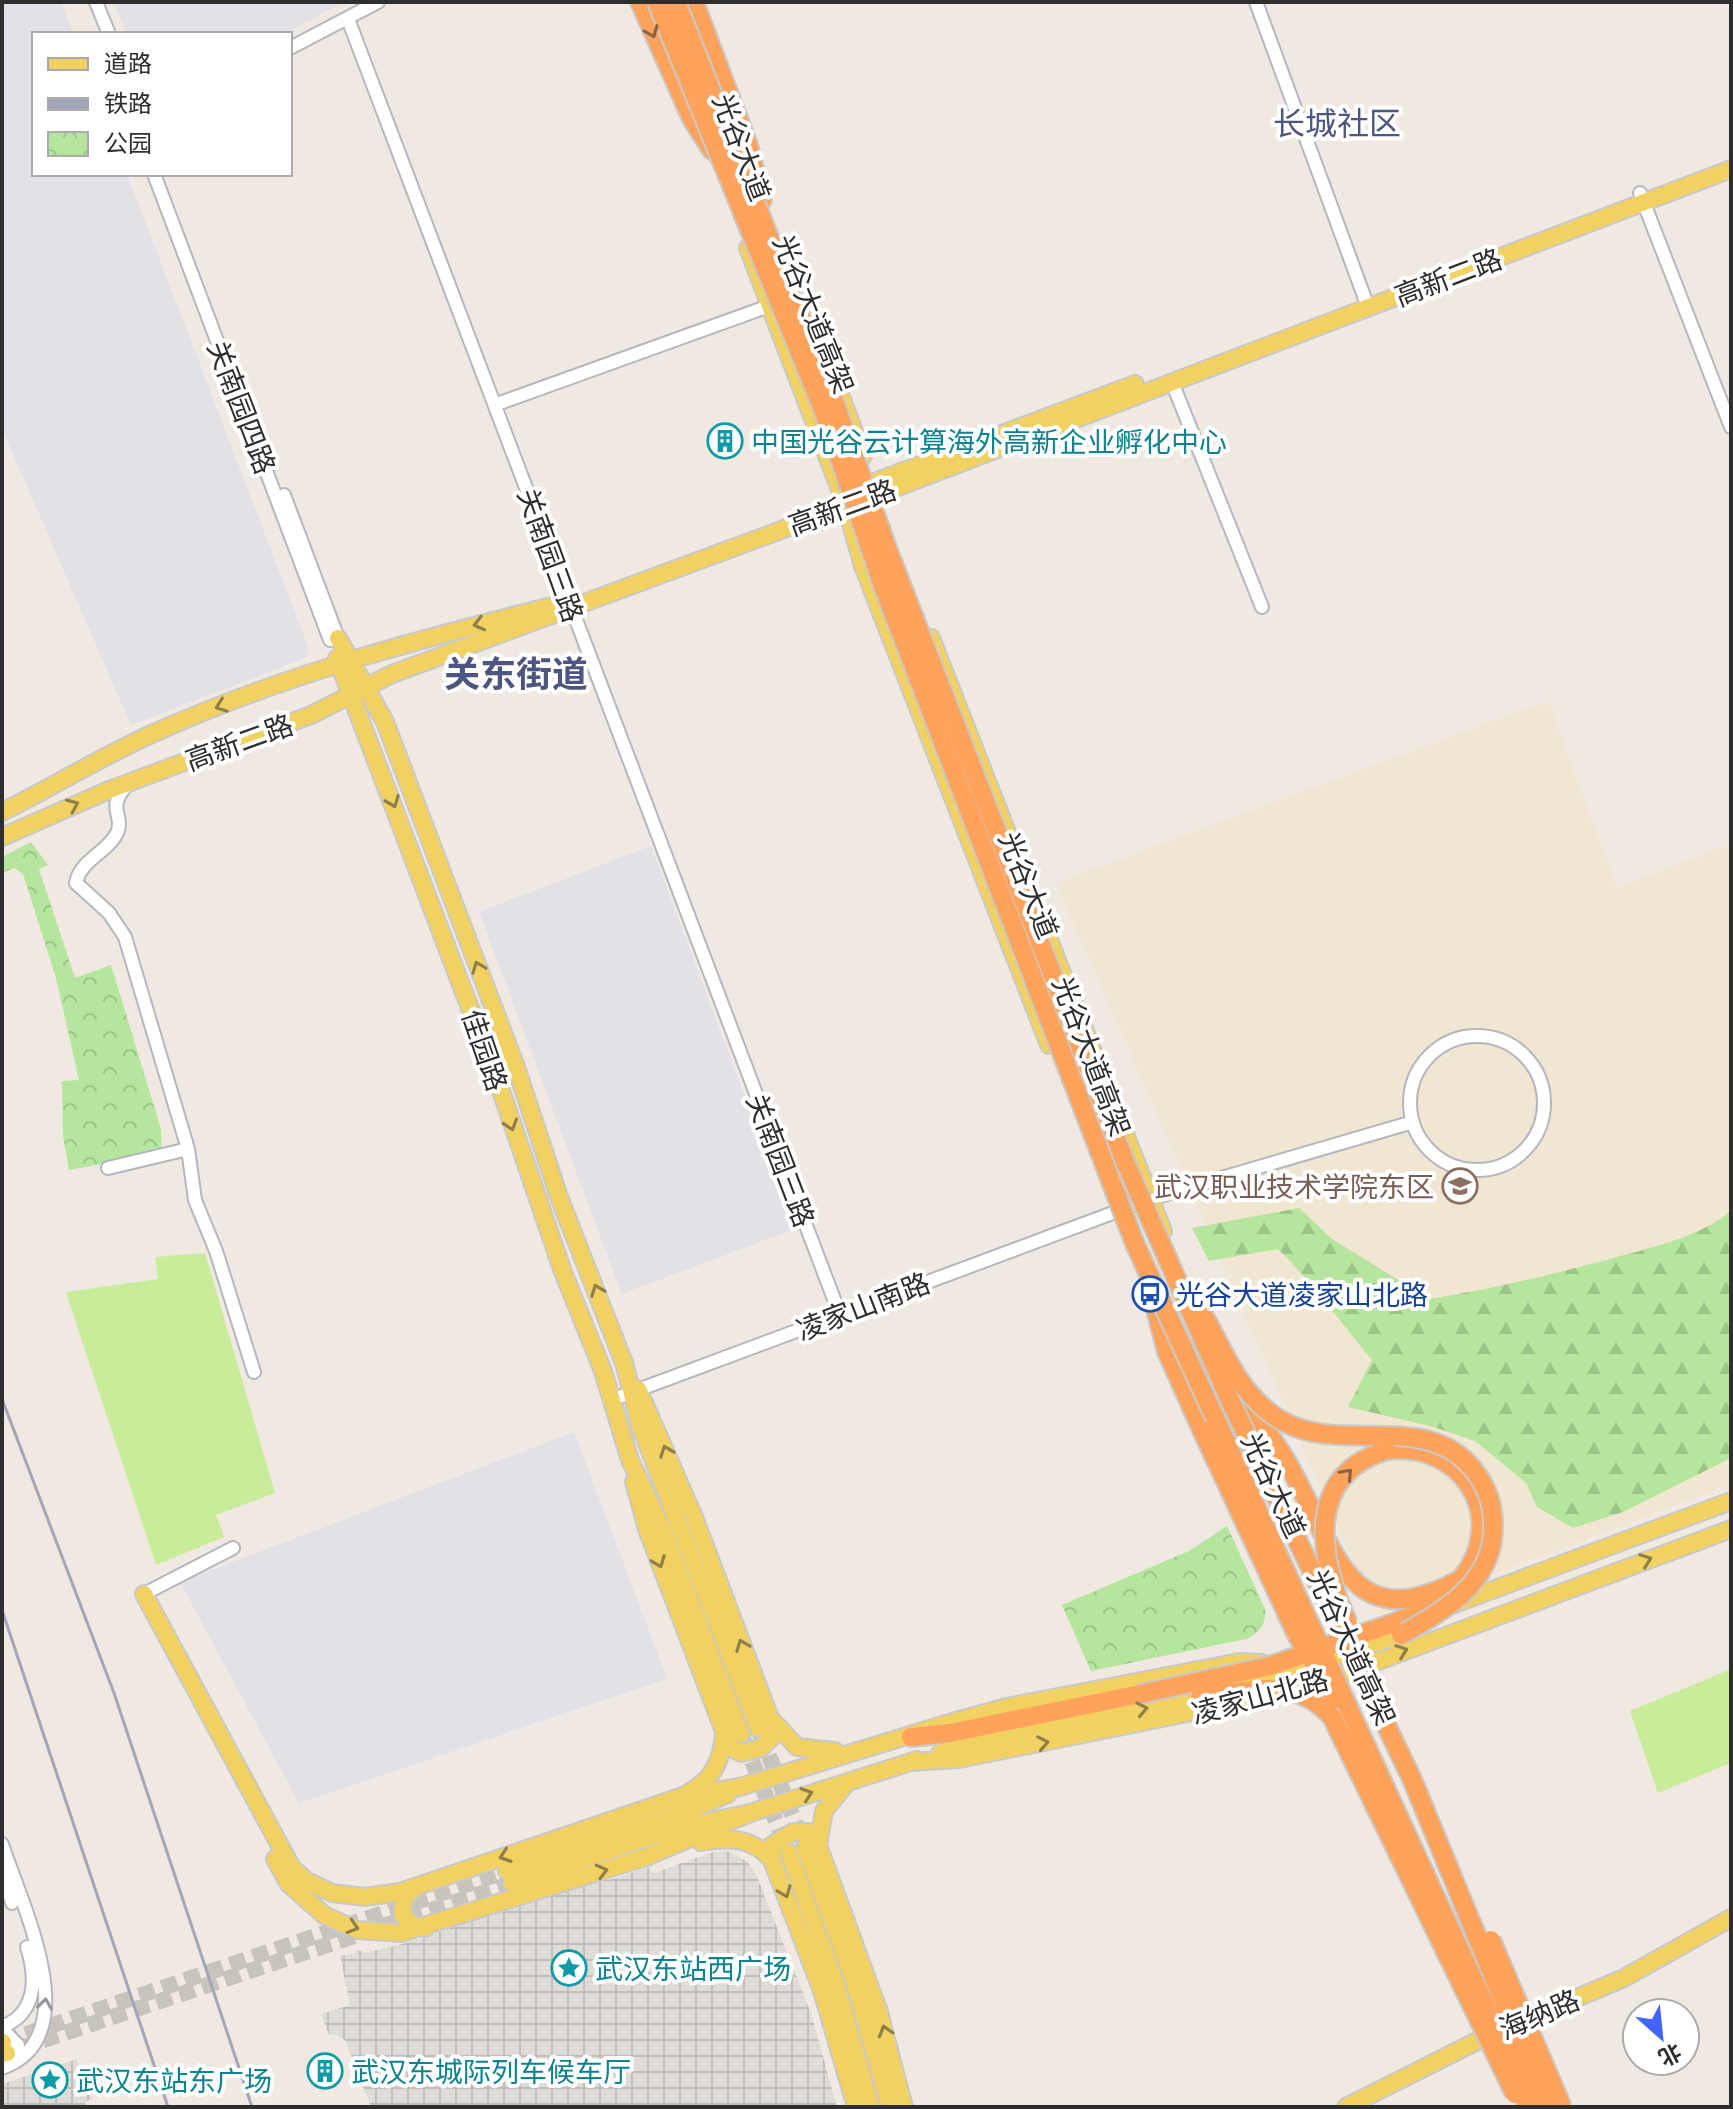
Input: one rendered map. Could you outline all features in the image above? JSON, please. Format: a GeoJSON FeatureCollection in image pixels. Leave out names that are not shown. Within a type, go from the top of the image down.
{"type":"FeatureCollection","features":[{"type":"Feature","properties":{"kind":"highway"},"geometry":{"type":"LineString","coordinates":[[640,2],[664,63],[692,119],[715,154]]}},
{"type":"Feature","properties":{"kind":"highway","name":"光谷大道高架"},"geometry":{"type":"LineString","coordinates":[[658,2],[824,412],[883,586],[1135,1244],[1515,2070],[1523,2107]]}},
{"type":"Feature","properties":{"kind":"highway","name":"光谷大道高架"},"geometry":{"type":"LineString","coordinates":[[676,2],[824,375],[912,615],[1103,1106],[1227,1394],[1412,1779],[1550,2107]]}},
{"type":"Feature","properties":{"kind":"highway"},"geometry":{"type":"LineString","coordinates":[[694,2],[748,145],[762,200]]}},
{"type":"Feature","properties":{"kind":"highway"},"geometry":{"type":"LineString","coordinates":[[1174,1268],[1239,1380],[1264,1408],[1309,1431],[1342,1436],[1398,1434],[1436,1442],[1464,1459],[1481,1480],[1493,1514],[1494,1535],[1481,1573],[1459,1599],[1401,1635]]}},
{"type":"Feature","properties":{"kind":"highway"},"geometry":{"type":"LineString","coordinates":[[1155,1306],[1167,1352],[1297,1635],[1365,1740]]}},
{"type":"Feature","properties":{"kind":"highway"},"geometry":{"type":"LineString","coordinates":[[1230,1392],[1267,1428],[1295,1476],[1333,1556],[1362,1587],[1387,1599],[1416,1600],[1463,1578]]}},
{"type":"Feature","properties":{"kind":"highway"},"geometry":{"type":"LineString","coordinates":[[911,1737],[950,1733],[1270,1666],[1349,1640],[1420,1612],[1463,1578],[1478,1549],[1482,1520],[1473,1491],[1457,1469],[1432,1454],[1404,1448],[1372,1454],[1349,1470],[1329,1503],[1325,1548],[1335,1591],[1363,1659],[1377,1705]]}},
{"type":"Feature","properties":{"kind":"highway"},"geometry":{"type":"LineString","coordinates":[[1200,1698],[1270,1687],[1286,1689],[1311,1698],[1332,1717],[1503,2074],[1523,2107]]}},
{"type":"Feature","properties":{"kind":"highway"},"geometry":{"type":"LineString","coordinates":[[1412,1779],[1508,1977],[1562,2107]]}},
{"type":"Feature","properties":{"kind":"main road","name":"光谷大道"},"geometry":{"type":"LineString","coordinates":[[658,2],[843,499],[863,566],[1115,1212],[1155,1306],[1523,2107]]}},
{"type":"Feature","properties":{"kind":"main road","name":"光谷大道"},"geometry":{"type":"LineString","coordinates":[[687,2],[858,440],[874,489],[1153,1198],[1170,1251],[1230,1392],[1342,1630],[1344,1645],[1518,2023],[1550,2107]]}},
{"type":"Feature","properties":{"kind":"main road","name":"高新二路"},"geometry":{"type":"LineString","coordinates":[[1642,198],[1731,158]]}},
{"type":"Feature","properties":{"kind":"main road","name":"高新二路"},"geometry":{"type":"LineString","coordinates":[[874,489],[901,472],[1366,303],[1642,198],[1731,169]]}},
{"type":"Feature","properties":{"kind":"main road","name":"高新二路"},"geometry":{"type":"LineString","coordinates":[[2,837],[129,783],[311,715],[441,656],[843,499],[1172,382],[1366,303]]}},
{"type":"Feature","properties":{"kind":"main road"},"geometry":{"type":"LineString","coordinates":[[858,440],[876,468],[901,472]]}},
{"type":"Feature","properties":{"kind":"main road","name":"高新二路"},"geometry":{"type":"LineString","coordinates":[[2,812],[153,733],[294,679],[435,635],[569,606]]}},
{"type":"Feature","properties":{"kind":"main road"},"geometry":{"type":"LineString","coordinates":[[334,639],[359,691]]}},
{"type":"Feature","properties":{"kind":"main road","name":"佳园路"},"geometry":{"type":"LineString","coordinates":[[359,691],[385,722],[515,1064],[559,1197],[635,1391],[640,1425],[764,1723]]}},
{"type":"Feature","properties":{"kind":"main road","name":"佳园路"},"geometry":{"type":"LineString","coordinates":[[359,691],[365,730],[498,1082],[563,1272],[603,1371],[630,1460],[663,1530],[732,1733]]}},
{"type":"Feature","properties":{"kind":"main road"},"geometry":{"type":"LineString","coordinates":[[144,1594],[292,1868],[318,1887],[347,1896],[380,1896],[416,1887],[683,1796],[740,1787],[1007,1707],[1240,1662],[1272,1664],[1317,1655],[1731,1501]]}},
{"type":"Feature","properties":{"kind":"main road"},"geometry":{"type":"LineString","coordinates":[[144,1594],[144,1615],[289,1884],[324,1915],[357,1930],[386,1934],[425,1928],[680,1845],[750,1813],[910,1762],[1011,1734],[1200,1698],[1401,1635],[1731,1510]]}},
{"type":"Feature","properties":{"kind":"main road","name":"凌家山北路"},"geometry":{"type":"LineString","coordinates":[[910,1762],[959,1759],[1276,1695],[1328,1680],[1731,1529]]}},
{"type":"Feature","properties":{"kind":"main road"},"geometry":{"type":"LineString","coordinates":[[732,1733],[735,1752],[749,1752],[768,1743],[772,1737],[764,1723]]}},
{"type":"Feature","properties":{"kind":"main road"},"geometry":{"type":"LineString","coordinates":[[764,1723],[797,1747],[851,1752]]}},
{"type":"Feature","properties":{"kind":"main road"},"geometry":{"type":"LineString","coordinates":[[683,1796],[702,1785],[719,1761],[732,1733]]}},
{"type":"Feature","properties":{"kind":"main road"},"geometry":{"type":"LineString","coordinates":[[850,1780],[824,1811],[812,1846],[879,2012],[904,2107]]}},
{"type":"Feature","properties":{"kind":"main road"},"geometry":{"type":"LineString","coordinates":[[740,1787],[712,1803],[510,1877],[677,1828],[750,1813]]}},
{"type":"Feature","properties":{"kind":"main road"},"geometry":{"type":"LineString","coordinates":[[856,2107],[822,1991],[772,1860],[772,1845],[793,1832],[808,1832],[890,2107]]}},
{"type":"Feature","properties":{"kind":"main road"},"geometry":{"type":"LineString","coordinates":[[680,1845],[740,1839],[763,1850],[772,1860]]}},
{"type":"Feature","properties":{"kind":"main road"},"geometry":{"type":"LineString","coordinates":[[789,1853],[837,1988],[871,2107]]}},
{"type":"Feature","properties":{"kind":"main road"},"geometry":{"type":"LineString","coordinates":[[416,1887],[404,1897],[402,1914],[413,1925],[425,1928]]}},
{"type":"Feature","properties":{"kind":"main road","name":"海纳路"},"geometry":{"type":"LineString","coordinates":[[1346,2107],[1491,2034],[1624,1978],[1731,1918]]}},
{"type":"Feature","properties":{"kind":"street"},"geometry":{"type":"LineString","coordinates":[[96,2],[108,32]]}},
{"type":"Feature","properties":{"kind":"street"},"geometry":{"type":"LineString","coordinates":[[292,47],[378,2]]}},
{"type":"Feature","properties":{"kind":"street"},"geometry":{"type":"LineString","coordinates":[[1256,2],[1366,303]]}},
{"type":"Feature","properties":{"kind":"street","name":"关南园三路"},"geometry":{"type":"LineString","coordinates":[[348,19],[497,404],[569,606],[840,1315]]}},
{"type":"Feature","properties":{"kind":"street","name":"关南园四路"},"geometry":{"type":"LineString","coordinates":[[155,176],[334,639]]}},
{"type":"Feature","properties":{"kind":"street"},"geometry":{"type":"LineString","coordinates":[[164,176],[334,639]]}},
{"type":"Feature","properties":{"kind":"street"},"geometry":{"type":"LineString","coordinates":[[1642,198],[1731,427]]}},
{"type":"Feature","properties":{"kind":"street"},"geometry":{"type":"LineString","coordinates":[[497,404],[769,306]]}},
{"type":"Feature","properties":{"kind":"street"},"geometry":{"type":"LineString","coordinates":[[1172,382],[1262,607]]}},
{"type":"Feature","properties":{"kind":"street"},"geometry":{"type":"LineString","coordinates":[[129,783],[118,795],[114,809],[119,828],[115,837],[81,869],[76,883],[109,913],[125,937],[188,1149],[195,1200],[216,1251],[254,1372]]}},
{"type":"Feature","properties":{"kind":"street"},"geometry":{"type":"LineString","coordinates":[[1470,1037],[1493,1038],[1514,1047],[1531,1062],[1541,1081],[1545,1102],[1541,1124],[1532,1142],[1516,1158],[1497,1167],[1476,1170],[1446,1162],[1421,1141],[1413,1122],[1410,1099],[1416,1076],[1429,1057],[1447,1043],[1470,1037]]}},
{"type":"Feature","properties":{"kind":"street","name":"凌家山南路"},"geometry":{"type":"LineString","coordinates":[[611,1400],[1153,1198],[1413,1122]]}},
{"type":"Feature","properties":{"kind":"street"},"geometry":{"type":"LineString","coordinates":[[108,1168],[188,1149]]}},
{"type":"Feature","properties":{"kind":"street"},"geometry":{"type":"LineString","coordinates":[[144,1594],[233,1548]]}},
{"type":"Feature","properties":{"kind":"street"},"geometry":{"type":"LineString","coordinates":[[1272,1664],[1281,1666],[1287,1681],[1276,1695]]}},
{"type":"Feature","properties":{"kind":"street"},"geometry":{"type":"LineString","coordinates":[[2,1844],[47,1993],[34,2047],[24,2059],[4,2048],[27,2008],[34,1978],[2,1872]]}},
{"type":"Feature","properties":{"kind":"shaded area"},"geometry":{"type":"Polygon","coordinates":[[[14,2],[61,2],[72,32],[32,32],[32,176],[128,176],[310,652],[303,659],[131,725],[2,429],[2,6],[14,2]]]}},
{"type":"Feature","properties":{"kind":"shaded area"},"geometry":{"type":"Polygon","coordinates":[[[114,2],[338,2],[339,5],[288,32],[126,32],[114,2]]]}},
{"type":"Feature","properties":{"kind":"shaded area","name":"武汉职业技术学院东区"},"geometry":{"type":"Polygon","coordinates":[[[1548,701],[1617,888],[1731,844],[1731,1484],[1378,1618],[1056,883],[1548,701]]]}},
{"type":"Feature","properties":{"kind":"shaded area"},"geometry":{"type":"Polygon","coordinates":[[[651,846],[794,1229],[622,1294],[479,912],[651,846]]]}},
{"type":"Feature","properties":{"kind":"shaded area"},"geometry":{"type":"Polygon","coordinates":[[[574,1432],[667,1679],[299,1803],[180,1582],[574,1432]]]}},
{"type":"Feature","properties":{"kind":"shaded area","name":"武汉东站西广场"},"geometry":{"type":"Polygon","coordinates":[[[728,1851],[747,1861],[756,1874],[811,2013],[837,2107],[371,2107],[345,2040],[329,2035],[321,2014],[350,2005],[340,1956],[355,1954],[357,1949],[364,1953],[406,1943],[583,1883],[613,1879],[648,1867],[654,1873],[713,1852],[728,1851]]]}},
{"type":"Feature","properties":{"kind":"shaded area","name":"武汉东站东广场"},"geometry":{"type":"Polygon","coordinates":[[[77,2059],[92,2099],[85,2102],[87,2107],[2,2107],[2,2084],[77,2059]]]}},
{"type":"Feature","properties":{"kind":"green space"},"geometry":{"type":"Polygon","coordinates":[[[31,842],[48,865],[39,869],[75,978],[111,965],[161,1129],[162,1153],[69,1170],[63,1136],[62,1081],[79,1080],[56,978],[23,874],[14,868],[2,873],[2,857],[31,842]]]}},
{"type":"Feature","properties":{"kind":"green space"},"geometry":{"type":"Polygon","coordinates":[[[1299,1208],[1332,1239],[1429,1299],[1524,1281],[1662,1244],[1705,1228],[1731,1211],[1731,1458],[1623,1512],[1573,1528],[1537,1507],[1526,1483],[1475,1441],[1434,1427],[1348,1407],[1372,1360],[1303,1275],[1278,1249],[1209,1261],[1192,1228],[1299,1208]]]}},
{"type":"Feature","properties":{"kind":"green space"},"geometry":{"type":"Polygon","coordinates":[[[205,1253],[275,1493],[216,1515],[224,1537],[156,1565],[66,1292],[158,1279],[155,1257],[205,1253]]]}},
{"type":"Feature","properties":{"kind":"green space"},"geometry":{"type":"Polygon","coordinates":[[[1227,1526],[1265,1609],[1265,1619],[1258,1631],[1246,1639],[1091,1671],[1062,1605],[1189,1551],[1227,1526]]]}},
{"type":"Feature","properties":{"kind":"green space"},"geometry":{"type":"Polygon","coordinates":[[[1731,1669],[1731,1763],[1658,1793],[1630,1711],[1731,1669]]]}},
{"type":"Feature","properties":{"kind":"tunnel"},"geometry":{"type":"LineString","coordinates":[[760,1733],[803,1842]]}},
{"type":"Feature","properties":{"kind":"tunnel"},"geometry":{"type":"LineString","coordinates":[[743,1739],[788,1851]]}},
{"type":"Feature","properties":{"kind":"tunnel"},"geometry":{"type":"LineString","coordinates":[[3,2042],[507,1871]]}},
{"type":"Feature","properties":{"kind":"tunnel"},"geometry":{"type":"LineString","coordinates":[[20,2048],[512,1883]]}},
{"type":"Feature","properties":{"kind":"railway"},"geometry":{"type":"LineString","coordinates":[[2,1399],[114,1693],[252,2107]]}},
{"type":"Feature","properties":{"kind":"railway"},"geometry":{"type":"LineString","coordinates":[[2,1610],[168,2107]]}},
{"type":"Feature","properties":{"kind":"place","name":"中国光谷云计算海外高新企业孵化中心"},"geometry":{"type":"Point","coordinates":[725,441]}},
{"type":"Feature","properties":{"kind":"place","name":"武汉职业技术学院东区"},"geometry":{"type":"Point","coordinates":[1460,1186]}},
{"type":"Feature","properties":{"kind":"place","name":"光谷大道凌家山北路"},"geometry":{"type":"Point","coordinates":[1150,1294]}},
{"type":"Feature","properties":{"kind":"place","name":"武汉东站西广场"},"geometry":{"type":"Point","coordinates":[569,1968]}},
{"type":"Feature","properties":{"kind":"place","name":"武汉东城际列车候车厅"},"geometry":{"type":"Point","coordinates":[325,2071]}},
{"type":"Feature","properties":{"kind":"place","name":"武汉东站东广场"},"geometry":{"type":"Point","coordinates":[50,2080]}},
{"type":"Feature","properties":{"kind":"district","name":"长城社区"},"geometry":{"type":"Point","coordinates":[1337,123]}},
{"type":"Feature","properties":{"kind":"district","name":"关东街道"},"geometry":{"type":"Point","coordinates":[516,673]}}]}
